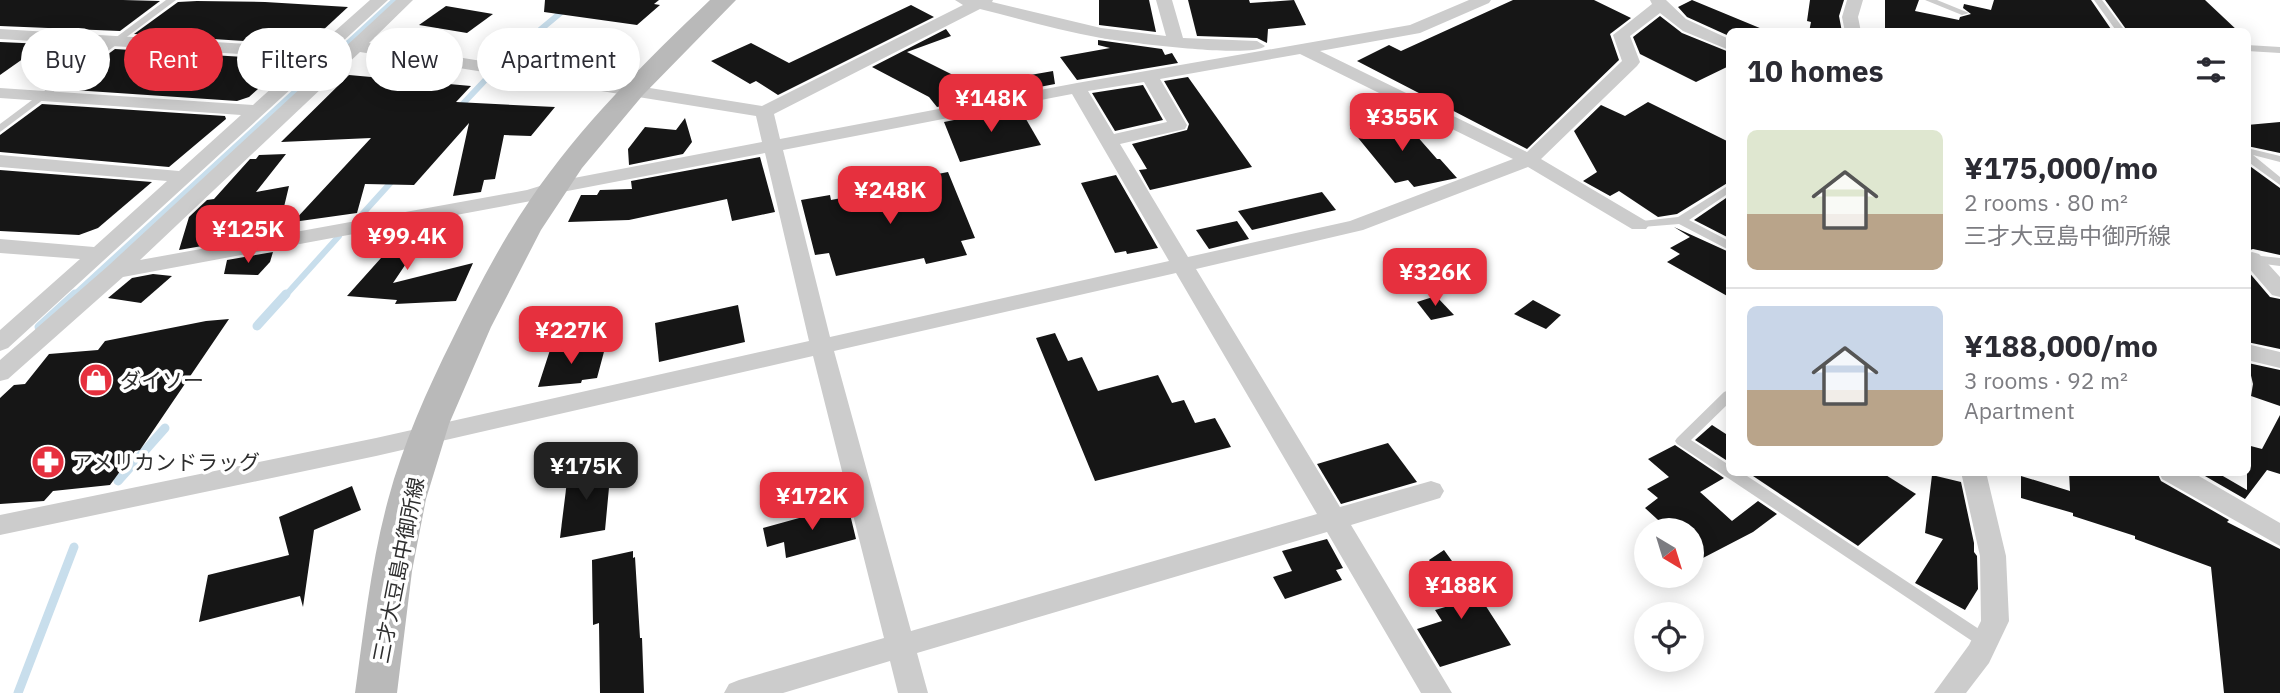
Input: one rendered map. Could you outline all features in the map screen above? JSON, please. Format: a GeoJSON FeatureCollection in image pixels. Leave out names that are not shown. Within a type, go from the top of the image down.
{"type":"FeatureCollection","features":[{"type":"Feature","properties":{"kind":"main road","name":"三才大豆島中御所線"},"geometry":{"type":"LineString","coordinates":[[640,84],[724,0]]}},
{"type":"Feature","properties":{"kind":"main road","name":"三才大豆島中御所線"},"geometry":{"type":"LineString","coordinates":[[376,693],[407,500],[427,435],[468,340],[515,247],[553,188],[604,123],[634,91]]}},
{"type":"Feature","properties":{"kind":"street"},"geometry":{"type":"LineString","coordinates":[[372,0],[380,0]]}},
{"type":"Feature","properties":{"kind":"street"},"geometry":{"type":"LineString","coordinates":[[350,28],[380,0]]}},
{"type":"Feature","properties":{"kind":"street"},"geometry":{"type":"LineString","coordinates":[[0,373],[116,271],[405,0]]}},
{"type":"Feature","properties":{"kind":"street"},"geometry":{"type":"LineString","coordinates":[[1164,0],[1176,42]]}},
{"type":"Feature","properties":{"kind":"street"},"geometry":{"type":"LineString","coordinates":[[116,271],[531,195],[553,188],[1077,88],[1414,29],[1483,0]]}},
{"type":"Feature","properties":{"kind":"street"},"geometry":{"type":"LineString","coordinates":[[1852,28],[1850,17],[1855,0]]}},
{"type":"Feature","properties":{"kind":"street"},"geometry":{"type":"LineString","coordinates":[[634,91],[764,112],[977,1],[1101,33],[1176,42],[1304,48],[1529,160],[1641,224]]}},
{"type":"Feature","properties":{"kind":"street"},"geometry":{"type":"LineString","coordinates":[[0,525],[427,435],[821,344],[1356,226],[1529,160],[1631,62],[1621,36],[1659,2],[1672,18],[1726,44]]}},
{"type":"Feature","properties":{"kind":"street"},"geometry":{"type":"LineString","coordinates":[[0,34],[237,48]]}},
{"type":"Feature","properties":{"kind":"street"},"geometry":{"type":"LineString","coordinates":[[355,46],[477,66]]}},
{"type":"Feature","properties":{"kind":"street"},"geometry":{"type":"LineString","coordinates":[[1108,141],[1178,125],[1149,75]]}},
{"type":"Feature","properties":{"kind":"street"},"geometry":{"type":"LineString","coordinates":[[1077,88],[1437,693]]}},
{"type":"Feature","properties":{"kind":"street"},"geometry":{"type":"LineString","coordinates":[[0,343],[280,91]]}},
{"type":"Feature","properties":{"kind":"street"},"geometry":{"type":"LineString","coordinates":[[0,93],[258,111]]}},
{"type":"Feature","properties":{"kind":"street"},"geometry":{"type":"LineString","coordinates":[[764,112],[821,344],[914,693]]}},
{"type":"Feature","properties":{"kind":"street"},"geometry":{"type":"LineString","coordinates":[[0,161],[185,177]]}},
{"type":"Feature","properties":{"kind":"street"},"geometry":{"type":"LineString","coordinates":[[0,246],[99,254]]}},
{"type":"Feature","properties":{"kind":"street"},"geometry":{"type":"LineString","coordinates":[[2252,259],[2280,290]]}},
{"type":"Feature","properties":{"kind":"street"},"geometry":{"type":"LineString","coordinates":[[2251,353],[2280,360]]}},
{"type":"Feature","properties":{"kind":"street"},"geometry":{"type":"LineString","coordinates":[[1949,693],[1986,642],[1995,621],[1993,556],[1974,476]]}},
{"type":"Feature","properties":{"kind":"street"},"geometry":{"type":"LineString","coordinates":[[2178,476],[2280,536]]}},
{"type":"Feature","properties":{"kind":"street"},"geometry":{"type":"LineString","coordinates":[[739,693],[1431,491]]}},
{"type":"Feature","properties":{"kind":"lane"},"geometry":{"type":"LineString","coordinates":[[0,129],[172,0]]}},
{"type":"Feature","properties":{"kind":"lane"},"geometry":{"type":"LineString","coordinates":[[1929,0],[1965,13]]}},
{"type":"Feature","properties":{"kind":"lane"},"geometry":{"type":"LineString","coordinates":[[2098,0],[2119,28]]}},
{"type":"Feature","properties":{"kind":"lane"},"geometry":{"type":"LineString","coordinates":[[2251,48],[2280,50]]}},
{"type":"Feature","properties":{"kind":"lane"},"geometry":{"type":"LineString","coordinates":[[2251,152],[2280,159]]}},
{"type":"Feature","properties":{"kind":"lane"},"geometry":{"type":"LineString","coordinates":[[2251,159],[2280,182]]}},
{"type":"Feature","properties":{"kind":"lane"},"geometry":{"type":"LineString","coordinates":[[1641,224],[1681,220],[1726,190]]}},
{"type":"Feature","properties":{"kind":"lane"},"geometry":{"type":"LineString","coordinates":[[1681,220],[1726,244]]}},
{"type":"Feature","properties":{"kind":"lane"},"geometry":{"type":"LineString","coordinates":[[2252,259],[2280,262]]}},
{"type":"Feature","properties":{"kind":"lane"},"geometry":{"type":"LineString","coordinates":[[1726,398],[1682,441],[1726,470]]}},
{"type":"Feature","properties":{"kind":"lane"},"geometry":{"type":"LineString","coordinates":[[1735,476],[1986,642]]}},
{"type":"Feature","properties":{"kind":"building"},"geometry":{"type":"Polygon","coordinates":[[[0,0],[160,1],[120,31],[110,31],[110,28],[0,26],[0,0]]]}},
{"type":"Feature","properties":{"kind":"building"},"geometry":{"type":"Polygon","coordinates":[[[545,0],[659,0],[654,4],[660,5],[637,25],[544,12],[545,0]]]}},
{"type":"Feature","properties":{"kind":"building"},"geometry":{"type":"Polygon","coordinates":[[[1099,0],[1149,0],[1156,32],[1099,25],[1099,0]]]}},
{"type":"Feature","properties":{"kind":"building"},"geometry":{"type":"Polygon","coordinates":[[[1188,0],[1249,0],[1250,3],[1294,0],[1306,25],[1268,29],[1267,43],[1257,38],[1197,36],[1188,0]]]}},
{"type":"Feature","properties":{"kind":"building"},"geometry":{"type":"Polygon","coordinates":[[[1513,0],[1594,0],[1631,18],[1610,34],[1619,60],[1527,149],[1357,61],[1389,45],[1401,51],[1513,0]]]}},
{"type":"Feature","properties":{"kind":"building"},"geometry":{"type":"Polygon","coordinates":[[[1692,0],[1760,28],[1726,28],[1726,35],[1687,17],[1678,7],[1692,0]]]}},
{"type":"Feature","properties":{"kind":"building"},"geometry":{"type":"Polygon","coordinates":[[[1810,0],[1844,0],[1839,16],[1841,28],[1810,28],[1811,22],[1807,21],[1810,0]]]}},
{"type":"Feature","properties":{"kind":"building"},"geometry":{"type":"Polygon","coordinates":[[[1885,0],[1919,0],[1915,11],[1959,20],[1960,17],[1971,14],[1963,8],[1964,4],[1991,10],[1994,0],[2091,0],[2110,28],[1885,28],[1885,0]]]}},
{"type":"Feature","properties":{"kind":"building"},"geometry":{"type":"Polygon","coordinates":[[[2105,0],[2205,0],[2235,28],[2125,28],[2105,0]]]}},
{"type":"Feature","properties":{"kind":"building"},"geometry":{"type":"Polygon","coordinates":[[[178,2],[265,2],[348,7],[325,28],[237,28],[237,41],[223,40],[223,28],[142,28],[178,2]]]}},
{"type":"Feature","properties":{"kind":"building"},"geometry":{"type":"Polygon","coordinates":[[[911,5],[934,17],[778,95],[756,81],[750,84],[711,61],[751,43],[789,63],[911,5]]]}},
{"type":"Feature","properties":{"kind":"building"},"geometry":{"type":"Polygon","coordinates":[[[446,6],[493,14],[467,33],[463,32],[463,28],[419,25],[446,6]]]}},
{"type":"Feature","properties":{"kind":"building"},"geometry":{"type":"Polygon","coordinates":[[[1660,16],[1682,33],[1726,51],[1726,67],[1696,82],[1640,54],[1633,37],[1660,16]]]}},
{"type":"Feature","properties":{"kind":"building"},"geometry":{"type":"Polygon","coordinates":[[[946,29],[951,36],[907,52],[973,85],[1053,71],[1055,84],[937,107],[929,97],[872,67],[946,29]]]}},
{"type":"Feature","properties":{"kind":"building"},"geometry":{"type":"Polygon","coordinates":[[[1098,40],[1162,49],[1165,55],[1172,53],[1178,63],[1077,80],[1060,57],[1110,48],[1098,45],[1098,40]]]}},
{"type":"Feature","properties":{"kind":"building"},"geometry":{"type":"Polygon","coordinates":[[[0,42],[21,43],[21,60],[0,75],[0,42]]]}},
{"type":"Feature","properties":{"kind":"building"},"geometry":{"type":"Polygon","coordinates":[[[115,49],[124,50],[124,91],[223,91],[223,56],[237,57],[237,91],[256,91],[249,97],[237,101],[88,91],[110,91],[110,53],[115,49]]]}},
{"type":"Feature","properties":{"kind":"building"},"geometry":{"type":"Polygon","coordinates":[[[352,75],[366,77],[366,91],[463,91],[463,85],[471,86],[456,102],[555,107],[531,136],[504,135],[495,179],[484,180],[481,192],[453,196],[469,123],[414,185],[365,184],[357,213],[293,222],[371,138],[281,142],[333,91],[352,91],[352,75]]]}},
{"type":"Feature","properties":{"kind":"building"},"geometry":{"type":"Polygon","coordinates":[[[1188,77],[1252,167],[1150,190],[1139,170],[1147,169],[1132,144],[1187,130],[1189,124],[1164,81],[1188,77]]]}},
{"type":"Feature","properties":{"kind":"building"},"geometry":{"type":"Polygon","coordinates":[[[1143,85],[1163,120],[1115,131],[1092,93],[1143,85]]]}},
{"type":"Feature","properties":{"kind":"building"},"geometry":{"type":"Polygon","coordinates":[[[1648,102],[1726,141],[1726,184],[1677,214],[1658,217],[1619,191],[1610,196],[1583,181],[1597,172],[1574,131],[1601,105],[1625,116],[1648,102]]]}},
{"type":"Feature","properties":{"kind":"building"},"geometry":{"type":"Polygon","coordinates":[[[42,104],[225,116],[226,119],[169,167],[0,152],[0,135],[42,104]]]}},
{"type":"Feature","properties":{"kind":"building"},"geometry":{"type":"Polygon","coordinates":[[[1019,107],[1041,145],[960,162],[944,122],[1019,107]]]}},
{"type":"Feature","properties":{"kind":"building"},"geometry":{"type":"Polygon","coordinates":[[[685,118],[692,142],[683,154],[629,165],[628,149],[645,127],[676,130],[685,118]]]}},
{"type":"Feature","properties":{"kind":"building"},"geometry":{"type":"Polygon","coordinates":[[[1401,118],[1457,178],[1414,187],[1408,180],[1395,183],[1350,128],[1401,118]]]}},
{"type":"Feature","properties":{"kind":"building"},"geometry":{"type":"Polygon","coordinates":[[[2280,122],[2280,153],[2251,147],[2251,125],[2280,122]]]}},
{"type":"Feature","properties":{"kind":"building"},"geometry":{"type":"Polygon","coordinates":[[[286,154],[256,192],[289,186],[278,232],[231,241],[235,222],[208,245],[179,250],[189,217],[207,200],[214,199],[250,159],[256,159],[259,155],[286,154]]]}},
{"type":"Feature","properties":{"kind":"building"},"geometry":{"type":"Polygon","coordinates":[[[760,157],[775,212],[732,221],[727,199],[629,220],[568,222],[581,195],[597,195],[600,190],[632,189],[631,181],[760,157]]]}},
{"type":"Feature","properties":{"kind":"building"},"geometry":{"type":"Polygon","coordinates":[[[2251,167],[2280,188],[2280,255],[2251,250],[2251,167]]]}},
{"type":"Feature","properties":{"kind":"building"},"geometry":{"type":"Polygon","coordinates":[[[0,170],[152,182],[98,228],[79,235],[0,231],[0,170]]]}},
{"type":"Feature","properties":{"kind":"building"},"geometry":{"type":"Polygon","coordinates":[[[948,172],[975,238],[961,241],[967,255],[926,264],[924,258],[836,276],[829,253],[815,255],[801,200],[830,195],[831,200],[924,182],[922,177],[948,172]]]}},
{"type":"Feature","properties":{"kind":"building"},"geometry":{"type":"Polygon","coordinates":[[[1116,175],[1158,248],[1127,254],[1126,251],[1115,253],[1081,183],[1116,175]]]}},
{"type":"Feature","properties":{"kind":"building"},"geometry":{"type":"Polygon","coordinates":[[[1322,192],[1336,210],[1252,230],[1238,211],[1322,192]]]}},
{"type":"Feature","properties":{"kind":"building"},"geometry":{"type":"Polygon","coordinates":[[[1726,198],[1726,236],[1694,220],[1726,198]]]}},
{"type":"Feature","properties":{"kind":"building"},"geometry":{"type":"Polygon","coordinates":[[[1237,221],[1249,239],[1209,249],[1196,230],[1237,221]]]}},
{"type":"Feature","properties":{"kind":"building"},"geometry":{"type":"Polygon","coordinates":[[[1674,227],[1726,251],[1726,295],[1667,262],[1680,254],[1670,248],[1690,237],[1674,227]]]}},
{"type":"Feature","properties":{"kind":"building"},"geometry":{"type":"Polygon","coordinates":[[[401,228],[430,228],[393,283],[473,263],[456,301],[395,304],[397,300],[347,296],[381,258],[363,257],[382,232],[401,228]]]}},
{"type":"Feature","properties":{"kind":"building"},"geometry":{"type":"Polygon","coordinates":[[[273,252],[270,262],[258,275],[224,274],[227,260],[273,252]]]}},
{"type":"Feature","properties":{"kind":"building"},"geometry":{"type":"Polygon","coordinates":[[[153,274],[172,276],[141,303],[108,298],[132,278],[153,274]]]}},
{"type":"Feature","properties":{"kind":"building"},"geometry":{"type":"Polygon","coordinates":[[[2251,275],[2270,297],[2280,299],[2280,349],[2251,343],[2251,275]]]}},
{"type":"Feature","properties":{"kind":"building"},"geometry":{"type":"Polygon","coordinates":[[[1436,296],[1454,315],[1431,320],[1417,302],[1436,296]]]}},
{"type":"Feature","properties":{"kind":"building"},"geometry":{"type":"Polygon","coordinates":[[[1533,300],[1561,315],[1546,329],[1514,314],[1533,300]]]}},
{"type":"Feature","properties":{"kind":"building"},"geometry":{"type":"Polygon","coordinates":[[[738,305],[745,342],[659,362],[655,323],[738,305]]]}},
{"type":"Feature","properties":{"kind":"building"},"geometry":{"type":"Polygon","coordinates":[[[229,319],[140,450],[135,451],[110,485],[53,491],[44,501],[0,504],[0,398],[14,385],[25,384],[49,354],[98,350],[105,341],[229,319]]]}},
{"type":"Feature","properties":{"kind":"building"},"geometry":{"type":"Polygon","coordinates":[[[1055,333],[1068,361],[1082,357],[1098,391],[1158,375],[1172,403],[1184,400],[1195,423],[1215,418],[1231,447],[1095,481],[1036,338],[1055,333]]]}},
{"type":"Feature","properties":{"kind":"building"},"geometry":{"type":"Polygon","coordinates":[[[592,346],[592,349],[605,348],[597,378],[582,380],[581,383],[538,387],[550,350],[592,346]]]}},
{"type":"Feature","properties":{"kind":"building"},"geometry":{"type":"Polygon","coordinates":[[[2251,364],[2280,370],[2280,406],[2251,396],[2251,364]]]}},
{"type":"Feature","properties":{"kind":"building"},"geometry":{"type":"Polygon","coordinates":[[[2280,415],[2280,474],[2267,470],[2245,499],[2205,476],[2223,476],[2247,490],[2247,476],[2251,476],[2251,446],[2262,449],[2280,415]]]}},
{"type":"Feature","properties":{"kind":"building"},"geometry":{"type":"Polygon","coordinates":[[[1712,425],[1726,434],[1726,460],[1695,440],[1712,425]]]}},
{"type":"Feature","properties":{"kind":"building"},"geometry":{"type":"Polygon","coordinates":[[[1388,443],[1417,482],[1341,504],[1317,464],[1388,443]]]}},
{"type":"Feature","properties":{"kind":"building"},"geometry":{"type":"Polygon","coordinates":[[[1675,445],[1724,478],[1700,492],[1732,521],[1758,501],[1777,514],[1753,532],[1704,557],[1704,518],[1656,518],[1645,508],[1658,498],[1647,489],[1669,477],[1648,459],[1675,445]]]}},
{"type":"Feature","properties":{"kind":"building"},"geometry":{"type":"Polygon","coordinates":[[[611,466],[605,530],[560,538],[568,473],[611,466]]]}},
{"type":"Feature","properties":{"kind":"building"},"geometry":{"type":"Polygon","coordinates":[[[1753,476],[1887,476],[1916,494],[1858,546],[1753,476]]]}},
{"type":"Feature","properties":{"kind":"building"},"geometry":{"type":"Polygon","coordinates":[[[1932,476],[1961,482],[1977,556],[1978,589],[1965,610],[1915,583],[1943,539],[1925,533],[1932,476]]]}},
{"type":"Feature","properties":{"kind":"building"},"geometry":{"type":"Polygon","coordinates":[[[2021,476],[2070,491],[2069,476],[2159,476],[2161,481],[2229,520],[2227,522],[2280,549],[2280,693],[2224,693],[2211,567],[2135,539],[2135,536],[2073,516],[2073,513],[2021,498],[2021,476]]]}},
{"type":"Feature","properties":{"kind":"building"},"geometry":{"type":"Polygon","coordinates":[[[352,486],[361,510],[314,530],[303,607],[300,596],[199,622],[208,575],[289,555],[279,517],[352,486]]]}},
{"type":"Feature","properties":{"kind":"building"},"geometry":{"type":"Polygon","coordinates":[[[839,507],[841,512],[849,510],[856,539],[786,558],[784,542],[767,547],[763,528],[839,507]]]}},
{"type":"Feature","properties":{"kind":"building"},"geometry":{"type":"Polygon","coordinates":[[[1327,539],[1343,568],[1336,570],[1342,580],[1285,599],[1273,577],[1292,571],[1282,551],[1327,539]]]}},
{"type":"Feature","properties":{"kind":"building"},"geometry":{"type":"Polygon","coordinates":[[[1444,550],[1480,597],[1511,645],[1440,667],[1417,629],[1442,621],[1435,610],[1459,603],[1429,560],[1444,550]]]}},
{"type":"Feature","properties":{"kind":"building"},"geometry":{"type":"Polygon","coordinates":[[[633,551],[642,638],[644,693],[600,693],[599,623],[593,625],[592,560],[633,551]]]}},
{"type":"Feature","properties":{"kind":"waterway"},"geometry":{"type":"LineString","coordinates":[[73,296],[395,0]]}},
{"type":"Feature","properties":{"kind":"waterway"},"geometry":{"type":"LineString","coordinates":[[542,28],[576,0]]}},
{"type":"Feature","properties":{"kind":"waterway"},"geometry":{"type":"LineString","coordinates":[[457,110],[477,89]]}},
{"type":"Feature","properties":{"kind":"waterway"},"geometry":{"type":"LineString","coordinates":[[356,221],[394,179]]}},
{"type":"Feature","properties":{"kind":"waterway"},"geometry":{"type":"LineString","coordinates":[[285,296],[339,236]]}},
{"type":"Feature","properties":{"kind":"waterway"},"geometry":{"type":"LineString","coordinates":[[39,327],[75,294]]}},
{"type":"Feature","properties":{"kind":"waterway"},"geometry":{"type":"LineString","coordinates":[[257,326],[286,294]]}},
{"type":"Feature","properties":{"kind":"waterway"},"geometry":{"type":"LineString","coordinates":[[118,481],[165,428]]}},
{"type":"Feature","properties":{"kind":"waterway"},"geometry":{"type":"LineString","coordinates":[[18,693],[74,547]]}},
{"type":"Feature","properties":{"kind":"place","name":"ダイソー"},"geometry":{"type":"Point","coordinates":[96,380]}},
{"type":"Feature","properties":{"kind":"place","name":"アメリカンドラッグ"},"geometry":{"type":"Point","coordinates":[48,462]}}]}
